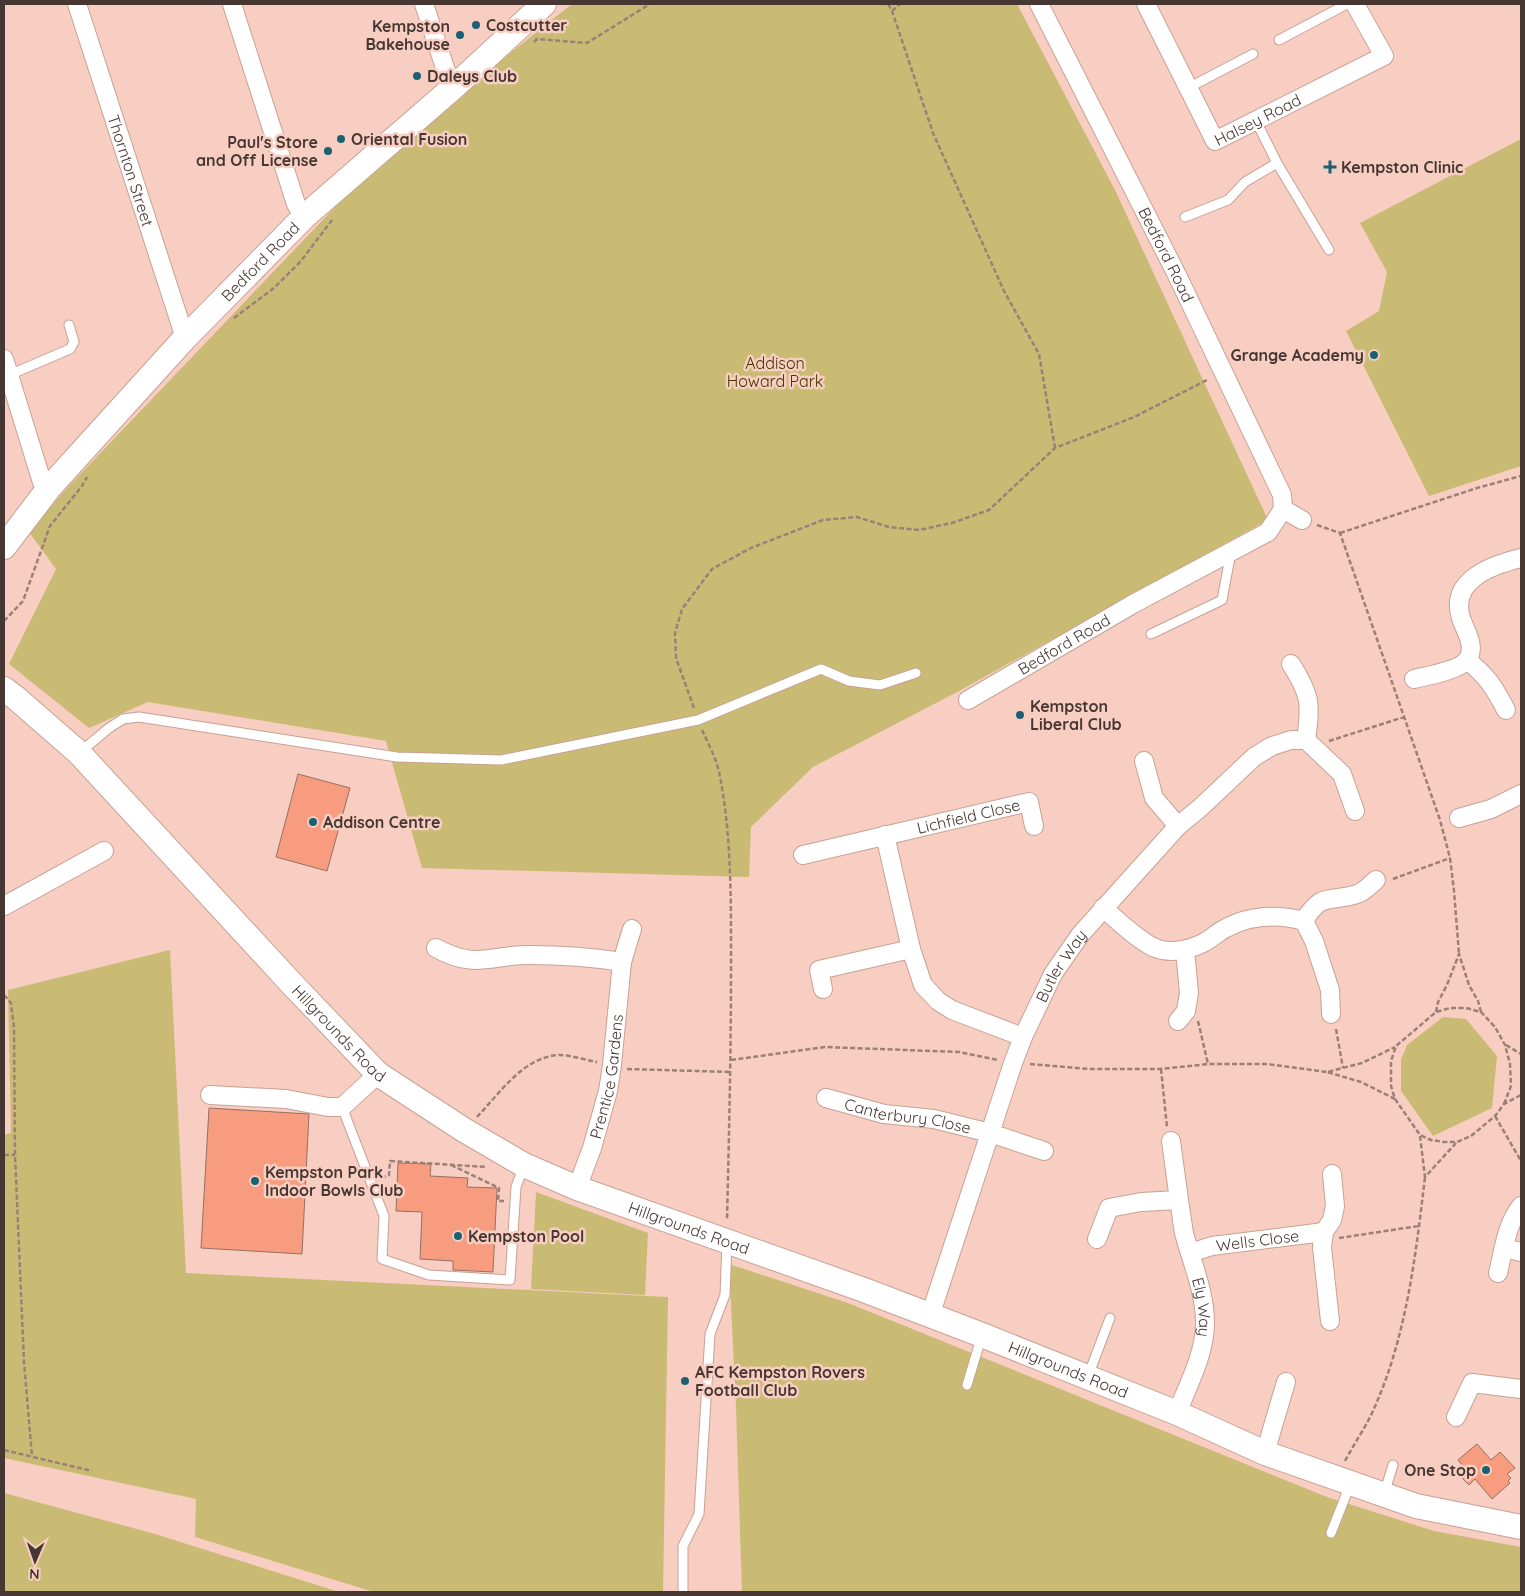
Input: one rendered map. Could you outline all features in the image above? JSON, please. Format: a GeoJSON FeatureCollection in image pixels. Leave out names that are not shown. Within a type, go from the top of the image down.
{"type":"FeatureCollection","features":[{"type":"Feature","properties":{"kind":"street","name":"Thornton Street"},"geometry":{"type":"LineString","coordinates":[[77,4],[185,338]]}},
{"type":"Feature","properties":{"kind":"street"},"geometry":{"type":"LineString","coordinates":[[232,4],[296,204],[304,216]]}},
{"type":"Feature","properties":{"kind":"street"},"geometry":{"type":"LineString","coordinates":[[424,4],[446,71],[454,86]]}},
{"type":"Feature","properties":{"kind":"street","name":"Bedford Road"},"geometry":{"type":"LineString","coordinates":[[4,547],[50,488],[185,338],[304,216],[454,86],[544,4]]}},
{"type":"Feature","properties":{"kind":"street","name":"Bedford Road"},"geometry":{"type":"LineString","coordinates":[[968,700],[1133,604],[1268,532],[1283,509],[1282,495],[1177,274],[1040,4]]}},
{"type":"Feature","properties":{"kind":"street","name":"Halsey Road"},"geometry":{"type":"LineString","coordinates":[[1146,4],[1215,141],[1384,56],[1355,4]]}},
{"type":"Feature","properties":{"kind":"street"},"geometry":{"type":"LineString","coordinates":[[6,367],[42,482],[50,488]]}},
{"type":"Feature","properties":{"kind":"street"},"geometry":{"type":"LineString","coordinates":[[1283,509],[1302,520]]}},
{"type":"Feature","properties":{"kind":"street"},"geometry":{"type":"LineString","coordinates":[[1414,679],[1457,667],[1467,660],[1470,650],[1469,638],[1460,616],[1460,600],[1465,585],[1476,575],[1521,558]]}},
{"type":"Feature","properties":{"kind":"street"},"geometry":{"type":"LineString","coordinates":[[1467,660],[1492,683],[1506,710]]}},
{"type":"Feature","properties":{"kind":"street"},"geometry":{"type":"LineString","coordinates":[[1291,664],[1305,686],[1310,709],[1306,740],[1342,774],[1355,811]]}},
{"type":"Feature","properties":{"kind":"street","name":"Hillgrounds Road"},"geometry":{"type":"LineString","coordinates":[[4,689],[79,753],[292,984],[378,1074],[464,1130],[524,1165],[577,1188],[864,1290],[982,1335],[1177,1413],[1265,1453],[1344,1479],[1416,1506],[1521,1528]]}},
{"type":"Feature","properties":{"kind":"street","name":"Butler Way"},"geometry":{"type":"LineString","coordinates":[[930,1316],[1023,1037],[1053,974],[1080,935],[1178,826],[1254,757],[1278,744],[1291,740],[1306,740]]}},
{"type":"Feature","properties":{"kind":"street"},"geometry":{"type":"LineString","coordinates":[[1144,761],[1154,798],[1178,826]]}},
{"type":"Feature","properties":{"kind":"street"},"geometry":{"type":"LineString","coordinates":[[1459,818],[1491,809],[1521,794]]}},
{"type":"Feature","properties":{"kind":"street","name":"Lichfield Close"},"geometry":{"type":"LineString","coordinates":[[803,855],[1029,802],[1034,826]]}},
{"type":"Feature","properties":{"kind":"street"},"geometry":{"type":"LineString","coordinates":[[885,835],[911,949],[923,985],[938,1001],[952,1010],[1023,1037]]}},
{"type":"Feature","properties":{"kind":"street"},"geometry":{"type":"LineString","coordinates":[[4,906],[104,851]]}},
{"type":"Feature","properties":{"kind":"street"},"geometry":{"type":"LineString","coordinates":[[1304,921],[1312,908],[1325,900],[1358,894],[1376,880]]}},
{"type":"Feature","properties":{"kind":"street"},"geometry":{"type":"LineString","coordinates":[[1103,908],[1156,948],[1170,951],[1185,950],[1203,943],[1226,927],[1258,917],[1286,917],[1304,921]]}},
{"type":"Feature","properties":{"kind":"street"},"geometry":{"type":"LineString","coordinates":[[1304,921],[1336,990],[1331,1014]]}},
{"type":"Feature","properties":{"kind":"street","name":"Prentice Gardens"},"geometry":{"type":"LineString","coordinates":[[577,1188],[592,1148],[608,1090],[622,962],[632,929]]}},
{"type":"Feature","properties":{"kind":"street"},"geometry":{"type":"LineString","coordinates":[[436,948],[462,960],[481,961],[527,955],[573,956],[622,962]]}},
{"type":"Feature","properties":{"kind":"street"},"geometry":{"type":"LineString","coordinates":[[823,989],[819,970],[911,949]]}},
{"type":"Feature","properties":{"kind":"street"},"geometry":{"type":"LineString","coordinates":[[1185,950],[1189,993],[1187,1015]]}},
{"type":"Feature","properties":{"kind":"street"},"geometry":{"type":"LineString","coordinates":[[210,1095],[286,1099],[328,1107],[342,1107],[378,1074]]}},
{"type":"Feature","properties":{"kind":"street","name":"Canterbury Close"},"geometry":{"type":"LineString","coordinates":[[826,1098],[884,1114],[934,1120],[990,1133]]}},
{"type":"Feature","properties":{"kind":"street"},"geometry":{"type":"LineString","coordinates":[[990,1133],[1044,1151]]}},
{"type":"Feature","properties":{"kind":"street","name":"Ely Way"},"geometry":{"type":"LineString","coordinates":[[1171,1141],[1184,1233],[1200,1289],[1205,1322],[1196,1364],[1177,1413]]}},
{"type":"Feature","properties":{"kind":"street","name":"Wells Close"},"geometry":{"type":"LineString","coordinates":[[1330,1321],[1324,1264],[1324,1236],[1332,1220],[1335,1206],[1332,1174]]}},
{"type":"Feature","properties":{"kind":"street"},"geometry":{"type":"LineString","coordinates":[[1097,1239],[1109,1208],[1141,1202],[1179,1200]]}},
{"type":"Feature","properties":{"kind":"street"},"geometry":{"type":"LineString","coordinates":[[1498,1273],[1512,1217],[1521,1206]]}},
{"type":"Feature","properties":{"kind":"street","name":"Wells Close"},"geometry":{"type":"LineString","coordinates":[[1190,1253],[1212,1246],[1324,1236]]}},
{"type":"Feature","properties":{"kind":"street"},"geometry":{"type":"LineString","coordinates":[[1504,1248],[1521,1252]]}},
{"type":"Feature","properties":{"kind":"street"},"geometry":{"type":"LineString","coordinates":[[1265,1453],[1286,1382]]}},
{"type":"Feature","properties":{"kind":"street"},"geometry":{"type":"LineString","coordinates":[[1456,1417],[1472,1383],[1521,1389]]}},
{"type":"Feature","properties":{"kind":"lane"},"geometry":{"type":"LineString","coordinates":[[1279,40],[1347,4]]}},
{"type":"Feature","properties":{"kind":"lane"},"geometry":{"type":"LineString","coordinates":[[1188,88],[1253,54]]}},
{"type":"Feature","properties":{"kind":"lane"},"geometry":{"type":"LineString","coordinates":[[1256,121],[1277,163],[1328,250]]}},
{"type":"Feature","properties":{"kind":"lane"},"geometry":{"type":"LineString","coordinates":[[1185,217],[1228,200],[1244,182],[1277,163]]}},
{"type":"Feature","properties":{"kind":"lane"},"geometry":{"type":"LineString","coordinates":[[6,367],[70,349],[74,342],[70,325]]}},
{"type":"Feature","properties":{"kind":"lane"},"geometry":{"type":"LineString","coordinates":[[1151,634],[1222,600],[1231,552]]}},
{"type":"Feature","properties":{"kind":"lane"},"geometry":{"type":"LineString","coordinates":[[79,753],[123,719],[140,717],[397,757],[501,760],[698,720],[822,669],[849,681],[880,685],[916,673]]}},
{"type":"Feature","properties":{"kind":"lane"},"geometry":{"type":"LineString","coordinates":[[342,1107],[384,1216],[382,1259],[429,1275],[510,1280],[516,1187],[524,1165]]}},
{"type":"Feature","properties":{"kind":"lane"},"geometry":{"type":"LineString","coordinates":[[683,1592],[683,1546],[699,1514],[710,1334],[725,1295],[727,1242]]}},
{"type":"Feature","properties":{"kind":"lane"},"geometry":{"type":"LineString","coordinates":[[1088,1377],[1110,1318]]}},
{"type":"Feature","properties":{"kind":"lane"},"geometry":{"type":"LineString","coordinates":[[967,1385],[982,1335]]}},
{"type":"Feature","properties":{"kind":"lane"},"geometry":{"type":"LineString","coordinates":[[1384,1494],[1393,1465]]}},
{"type":"Feature","properties":{"kind":"lane"},"geometry":{"type":"LineString","coordinates":[[1331,1533],[1344,1479]]}},
{"type":"Feature","properties":{"kind":"path"},"geometry":{"type":"LineString","coordinates":[[530,45],[537,39],[587,43],[650,4]]}},
{"type":"Feature","properties":{"kind":"path"},"geometry":{"type":"LineString","coordinates":[[888,4],[933,133],[1004,291],[1039,354],[1055,448]]}},
{"type":"Feature","properties":{"kind":"path"},"geometry":{"type":"LineString","coordinates":[[892,11],[900,4]]}},
{"type":"Feature","properties":{"kind":"path"},"geometry":{"type":"LineString","coordinates":[[227,323],[274,288],[301,262],[336,215]]}},
{"type":"Feature","properties":{"kind":"path"},"geometry":{"type":"LineString","coordinates":[[727,1242],[731,1072],[730,912],[725,807],[719,770],[698,720],[676,658],[675,633],[682,609],[712,569],[751,548],[823,520],[857,517],[889,527],[919,530],[952,523],[989,510],[1055,448],[1134,416],[1224,372]]}},
{"type":"Feature","properties":{"kind":"path"},"geometry":{"type":"LineString","coordinates":[[4,621],[23,600],[50,526],[82,486],[90,471]]}},
{"type":"Feature","properties":{"kind":"path"},"geometry":{"type":"LineString","coordinates":[[1302,520],[1340,533],[1477,488],[1521,476]]}},
{"type":"Feature","properties":{"kind":"path"},"geometry":{"type":"LineString","coordinates":[[1340,533],[1440,820],[1450,858],[1459,954],[1469,985],[1478,1001],[1481,1012],[1495,1027],[1505,1045],[1510,1064],[1511,1086],[1504,1104],[1495,1116],[1471,1136],[1457,1142],[1444,1142],[1431,1140],[1420,1135]]}},
{"type":"Feature","properties":{"kind":"path"},"geometry":{"type":"LineString","coordinates":[[1306,740],[1322,743],[1404,716]]}},
{"type":"Feature","properties":{"kind":"path"},"geometry":{"type":"LineString","coordinates":[[1376,880],[1393,879],[1450,858]]}},
{"type":"Feature","properties":{"kind":"path"},"geometry":{"type":"LineString","coordinates":[[1436,1012],[1438,1002],[1459,954]]}},
{"type":"Feature","properties":{"kind":"path"},"geometry":{"type":"LineString","coordinates":[[4,995],[11,1003],[14,1026],[15,1155],[24,1362],[32,1456]]}},
{"type":"Feature","properties":{"kind":"path"},"geometry":{"type":"LineString","coordinates":[[1395,1099],[1361,1082],[1327,1072],[1362,1062],[1396,1046],[1436,1012],[1450,1008],[1466,1008],[1481,1012]]}},
{"type":"Feature","properties":{"kind":"path"},"geometry":{"type":"LineString","coordinates":[[1331,1014],[1338,1035],[1343,1068]]}},
{"type":"Feature","properties":{"kind":"path"},"geometry":{"type":"LineString","coordinates":[[1187,1015],[1208,1064]]}},
{"type":"Feature","properties":{"kind":"path"},"geometry":{"type":"LineString","coordinates":[[1505,1045],[1521,1054]]}},
{"type":"Feature","properties":{"kind":"path"},"geometry":{"type":"LineString","coordinates":[[1344,1479],[1376,1404],[1396,1349],[1405,1314],[1419,1226],[1425,1176],[1420,1135],[1395,1099],[1391,1086],[1391,1061],[1396,1046]]}},
{"type":"Feature","properties":{"kind":"path"},"geometry":{"type":"LineString","coordinates":[[464,1130],[522,1070],[542,1057],[561,1055],[627,1069],[731,1072]]}},
{"type":"Feature","properties":{"kind":"path"},"geometry":{"type":"LineString","coordinates":[[1161,1069],[1167,1130],[1171,1141]]}},
{"type":"Feature","properties":{"kind":"path"},"geometry":{"type":"LineString","coordinates":[[1504,1104],[1521,1095]]}},
{"type":"Feature","properties":{"kind":"path"},"geometry":{"type":"LineString","coordinates":[[1495,1116],[1521,1162]]}},
{"type":"Feature","properties":{"kind":"path"},"geometry":{"type":"LineString","coordinates":[[1425,1176],[1457,1142]]}},
{"type":"Feature","properties":{"kind":"path"},"geometry":{"type":"LineString","coordinates":[[372,1182],[389,1175],[390,1161],[493,1167],[502,1152]]}},
{"type":"Feature","properties":{"kind":"path"},"geometry":{"type":"LineString","coordinates":[[4,1155],[15,1155]]}},
{"type":"Feature","properties":{"kind":"path"},"geometry":{"type":"LineString","coordinates":[[448,1164],[499,1188],[498,1201],[515,1202]]}},
{"type":"Feature","properties":{"kind":"path"},"geometry":{"type":"LineString","coordinates":[[1324,1236],[1419,1226]]}},
{"type":"Feature","properties":{"kind":"path"},"geometry":{"type":"LineString","coordinates":[[4,1450],[92,1471]]}},
{"type":"Feature","properties":{"kind":"green space","name":"Addison Howard Park"},"geometry":{"type":"Polygon","coordinates":[[[572,4],[1017,4],[1115,190],[1268,520],[959,691],[813,767],[751,827],[749,877],[422,868],[386,741],[148,702],[89,728],[9,664],[56,569],[29,532],[67,488],[338,204],[490,69],[572,4]]]}},
{"type":"Feature","properties":{"kind":"green space"},"geometry":{"type":"Polygon","coordinates":[[[1521,139],[1521,466],[1429,496],[1346,331],[1379,311],[1387,272],[1360,223],[1521,139]]]}},
{"type":"Feature","properties":{"kind":"green space"},"geometry":{"type":"Polygon","coordinates":[[[170,950],[186,1273],[668,1297],[663,1592],[374,1592],[195,1537],[196,1499],[4,1458],[4,1135],[11,1133],[8,990],[170,950]]]}},
{"type":"Feature","properties":{"kind":"green space"},"geometry":{"type":"Polygon","coordinates":[[[1443,1017],[1466,1019],[1497,1056],[1492,1108],[1433,1136],[1401,1091],[1401,1060],[1407,1045],[1443,1017]]]}},
{"type":"Feature","properties":{"kind":"green space"},"geometry":{"type":"Polygon","coordinates":[[[536,1192],[648,1233],[645,1295],[531,1289],[536,1192]]]}},
{"type":"Feature","properties":{"kind":"green space"},"geometry":{"type":"Polygon","coordinates":[[[729,1264],[848,1303],[1327,1497],[1434,1531],[1521,1547],[1521,1592],[742,1592],[729,1264]]]}},
{"type":"Feature","properties":{"kind":"green space"},"geometry":{"type":"Polygon","coordinates":[[[4,1493],[155,1534],[339,1592],[4,1592],[4,1493]]]}},
{"type":"Feature","properties":{"kind":"building","name":"Addison Centre"},"geometry":{"type":"Polygon","coordinates":[[[298,774],[350,788],[327,871],[276,857],[298,774]]]}},
{"type":"Feature","properties":{"kind":"building","name":"Kempston Park Indoor Bowls Club"},"geometry":{"type":"Polygon","coordinates":[[[209,1108],[309,1114],[302,1254],[201,1248],[209,1108]]]}},
{"type":"Feature","properties":{"kind":"building","name":"Kempston Pool"},"geometry":{"type":"Polygon","coordinates":[[[398,1163],[431,1164],[430,1176],[468,1178],[467,1187],[497,1188],[493,1272],[453,1270],[453,1261],[420,1259],[422,1212],[396,1211],[398,1163]]]}},
{"type":"Feature","properties":{"kind":"building","name":"One Stop"},"geometry":{"type":"Polygon","coordinates":[[[1477,1444],[1491,1460],[1500,1452],[1515,1468],[1507,1474],[1511,1478],[1508,1481],[1510,1483],[1492,1499],[1475,1479],[1469,1485],[1456,1472],[1463,1466],[1458,1460],[1477,1444]]]}},
{"type":"Feature","properties":{"kind":"place","name":"Costcutter"},"geometry":{"type":"Point","coordinates":[476,25]}},
{"type":"Feature","properties":{"kind":"place","name":"Kempston Bakehouse"},"geometry":{"type":"Point","coordinates":[460,35]}},
{"type":"Feature","properties":{"kind":"place","name":"Daleys Club"},"geometry":{"type":"Point","coordinates":[417,76]}},
{"type":"Feature","properties":{"kind":"place","name":"Oriental Fusion"},"geometry":{"type":"Point","coordinates":[341,139]}},
{"type":"Feature","properties":{"kind":"place","name":"Paul's Store and Off License"},"geometry":{"type":"Point","coordinates":[328,151]}},
{"type":"Feature","properties":{"kind":"place","name":"Kempston Clinic"},"geometry":{"type":"Point","coordinates":[1330,167]}},
{"type":"Feature","properties":{"kind":"place","name":"Grange Academy"},"geometry":{"type":"Point","coordinates":[1374,355]}},
{"type":"Feature","properties":{"kind":"place","name":"Kempston Liberal Club"},"geometry":{"type":"Point","coordinates":[1020,715]}},
{"type":"Feature","properties":{"kind":"place","name":"Addison Centre"},"geometry":{"type":"Point","coordinates":[313,822]}},
{"type":"Feature","properties":{"kind":"place","name":"Kempston Park Indoor Bowls Club"},"geometry":{"type":"Point","coordinates":[255,1181]}},
{"type":"Feature","properties":{"kind":"place","name":"Kempston Pool"},"geometry":{"type":"Point","coordinates":[458,1236]}},
{"type":"Feature","properties":{"kind":"place","name":"AFC Kempston Rovers Football Club"},"geometry":{"type":"Point","coordinates":[685,1381]}},
{"type":"Feature","properties":{"kind":"place","name":"One Stop"},"geometry":{"type":"Point","coordinates":[1486,1470]}}]}
